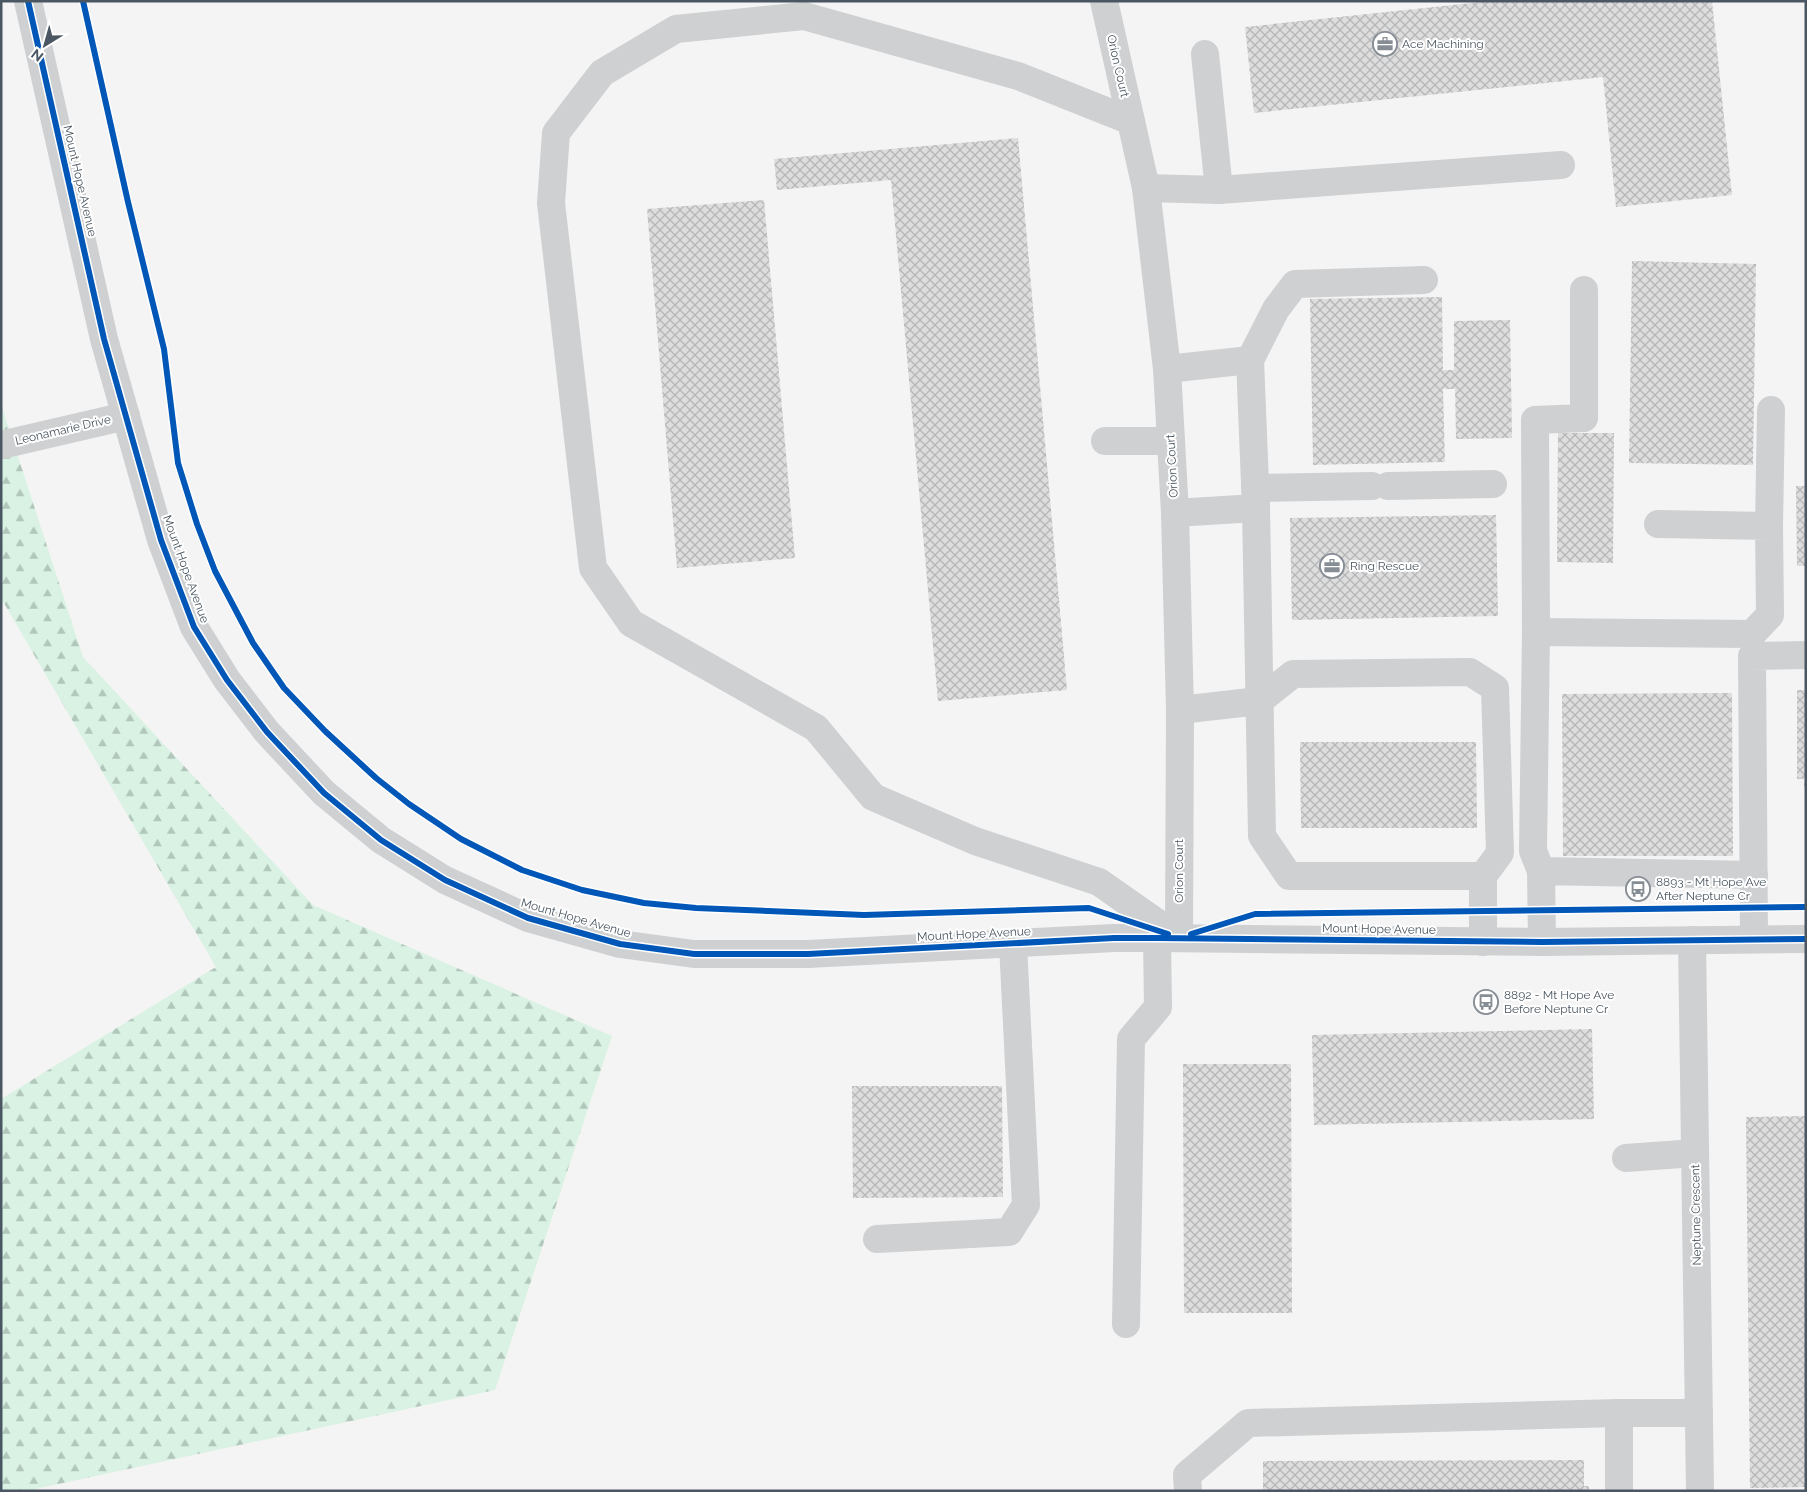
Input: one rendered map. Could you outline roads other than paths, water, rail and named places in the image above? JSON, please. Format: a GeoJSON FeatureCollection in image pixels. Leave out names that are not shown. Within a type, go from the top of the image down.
{"type":"FeatureCollection","features":[{"type":"Feature","properties":{"kind":"street","name":"Mount Hope Avenue"},"geometry":{"type":"LineString","coordinates":[[28,1],[104,339],[161,540],[194,627],[228,680],[268,732],[324,793],[381,840],[445,880],[528,918],[620,944],[694,954],[808,954],[1168,938],[1483,942],[1806,939]]}},
{"type":"Feature","properties":{"kind":"street","name":"Orion Court"},"geometry":{"type":"LineString","coordinates":[[1104,1],[1146,188],[1167,369],[1175,513],[1180,710],[1168,938],[1158,1007],[1131,1039],[1126,1324]]}},
{"type":"Feature","properties":{"kind":"street"},"geometry":{"type":"LineString","coordinates":[[1131,121],[1018,76],[804,16],[676,29],[602,74],[556,133],[551,202],[593,568],[631,623],[816,728],[873,797],[975,841],[1099,882],[1168,938]]}},
{"type":"Feature","properties":{"kind":"street"},"geometry":{"type":"LineString","coordinates":[[1205,54],[1219,190]]}},
{"type":"Feature","properties":{"kind":"street"},"geometry":{"type":"LineString","coordinates":[[1146,188],[1219,190],[1561,165]]}},
{"type":"Feature","properties":{"kind":"street"},"geometry":{"type":"LineString","coordinates":[[1424,280],[1295,284],[1276,309],[1250,360],[1256,498],[1262,836],[1289,876],[1483,876]]}},
{"type":"Feature","properties":{"kind":"street"},"geometry":{"type":"LineString","coordinates":[[1542,942],[1541,872],[1533,851],[1536,632],[1535,420],[1584,418],[1584,290]]}},
{"type":"Feature","properties":{"kind":"street"},"geometry":{"type":"LineString","coordinates":[[1167,369],[1250,360]]}},
{"type":"Feature","properties":{"kind":"street"},"geometry":{"type":"LineString","coordinates":[[1754,939],[1752,645],[1770,616],[1771,410]]}},
{"type":"Feature","properties":{"kind":"street","name":"Leonamarie Drive"},"geometry":{"type":"LineString","coordinates":[[1,445],[50,432],[126,416]]}},
{"type":"Feature","properties":{"kind":"street"},"geometry":{"type":"LineString","coordinates":[[1104,442],[1171,441]]}},
{"type":"Feature","properties":{"kind":"street"},"geometry":{"type":"LineString","coordinates":[[1175,513],[1256,498],[1380,486],[1493,484]]}},
{"type":"Feature","properties":{"kind":"street"},"geometry":{"type":"LineString","coordinates":[[1658,524],[1769,526]]}},
{"type":"Feature","properties":{"kind":"street"},"geometry":{"type":"LineString","coordinates":[[1536,632],[1752,645],[1806,655]]}},
{"type":"Feature","properties":{"kind":"street"},"geometry":{"type":"LineString","coordinates":[[1180,710],[1259,700],[1293,674],[1470,672],[1495,688],[1500,853],[1483,876],[1483,942]]}},
{"type":"Feature","properties":{"kind":"street"},"geometry":{"type":"LineString","coordinates":[[1541,872],[1754,875]]}},
{"type":"Feature","properties":{"kind":"street","name":"Neptune Crescent"},"geometry":{"type":"LineString","coordinates":[[1692,940],[1700,1491]]}},
{"type":"Feature","properties":{"kind":"street"},"geometry":{"type":"LineString","coordinates":[[877,1239],[1009,1232],[1026,1205],[1013,944]]}},
{"type":"Feature","properties":{"kind":"street"},"geometry":{"type":"LineString","coordinates":[[1626,1158],[1695,1153]]}},
{"type":"Feature","properties":{"kind":"street"},"geometry":{"type":"LineString","coordinates":[[1188,1491],[1187,1475],[1248,1423],[1619,1413],[1699,1413]]}},
{"type":"Feature","properties":{"kind":"street"},"geometry":{"type":"LineString","coordinates":[[1619,1413],[1619,1491]]}},
{"type":"Feature","properties":{"kind":"place","name":"Ace Machining"},"geometry":{"type":"Point","coordinates":[1385,44]}},
{"type":"Feature","properties":{"kind":"place","name":"Ring Rescue"},"geometry":{"type":"Point","coordinates":[1332,566]}},
{"type":"Feature","properties":{"kind":"place","name":"8893 - Mt Hope Ave After Neptune Cr"},"geometry":{"type":"Point","coordinates":[1638,889]}},
{"type":"Feature","properties":{"kind":"place","name":"8892 - Mt Hope Ave Before Neptune Cr"},"geometry":{"type":"Point","coordinates":[1486,1002]}}]}
